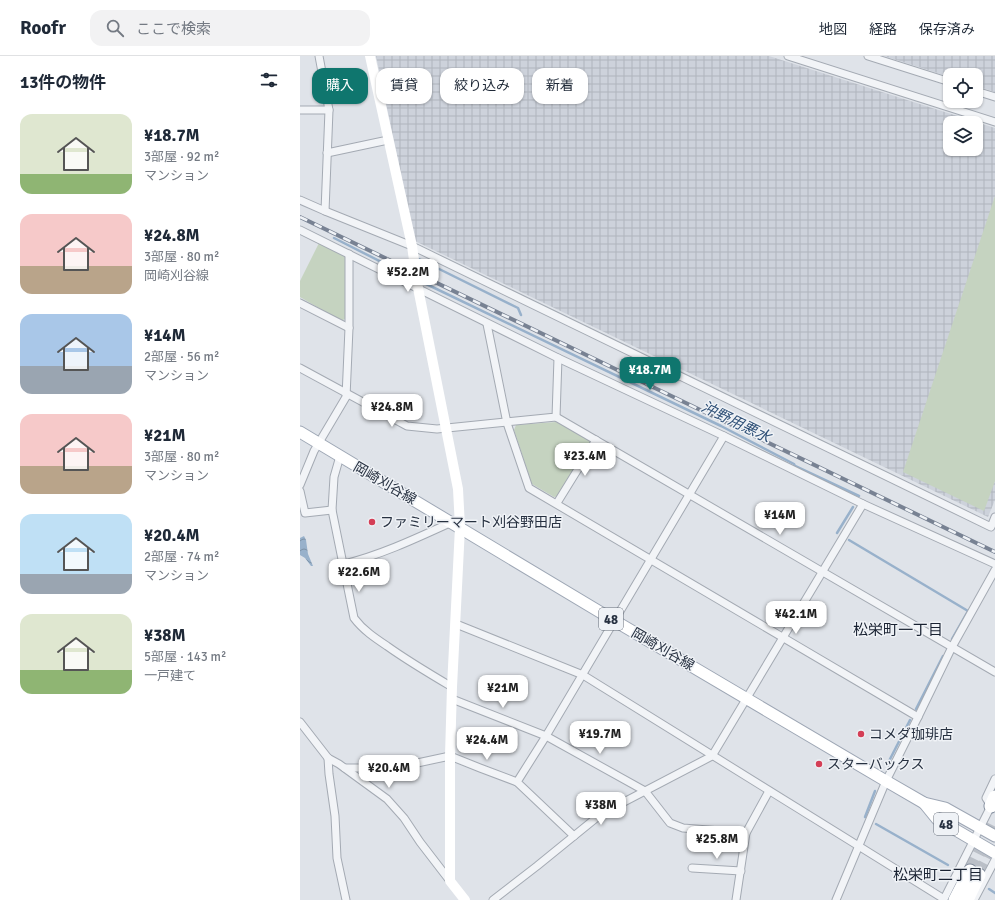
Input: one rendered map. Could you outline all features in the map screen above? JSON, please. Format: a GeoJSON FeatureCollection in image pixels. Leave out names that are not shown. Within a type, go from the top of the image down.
{"type":"FeatureCollection","features":[{"type":"Feature","properties":{"kind":"highway"},"geometry":{"type":"LineString","coordinates":[[947,900],[975,873],[967,900]]}},
{"type":"Feature","properties":{"kind":"main road","name":"岡崎刈谷線"},"geometry":{"type":"LineString","coordinates":[[300,432],[615,621],[886,781],[924,802],[945,808],[995,836]]}},
{"type":"Feature","properties":{"kind":"main road","name":"岡崎刈谷線"},"geometry":{"type":"LineString","coordinates":[[924,802],[937,819],[995,853]]}},
{"type":"Feature","properties":{"kind":"street"},"geometry":{"type":"LineString","coordinates":[[319,56],[329,110],[325,211]]}},
{"type":"Feature","properties":{"kind":"street"},"geometry":{"type":"LineString","coordinates":[[370,56],[412,246],[418,288],[458,489],[456,525],[456,624],[450,756],[450,881]]}},
{"type":"Feature","properties":{"kind":"street"},"geometry":{"type":"LineString","coordinates":[[788,56],[800,58],[995,122]]}},
{"type":"Feature","properties":{"kind":"street"},"geometry":{"type":"LineString","coordinates":[[868,56],[943,80]]}},
{"type":"Feature","properties":{"kind":"street"},"geometry":{"type":"LineString","coordinates":[[983,93],[995,97]]}},
{"type":"Feature","properties":{"kind":"street"},"geometry":{"type":"LineString","coordinates":[[300,110],[329,110]]}},
{"type":"Feature","properties":{"kind":"street"},"geometry":{"type":"LineString","coordinates":[[327,153],[388,140]]}},
{"type":"Feature","properties":{"kind":"street"},"geometry":{"type":"LineString","coordinates":[[300,200],[412,246],[993,528],[995,517]]}},
{"type":"Feature","properties":{"kind":"street"},"geometry":{"type":"LineString","coordinates":[[300,230],[487,324],[724,436],[863,504],[995,564]]}},
{"type":"Feature","properties":{"kind":"street"},"geometry":{"type":"LineString","coordinates":[[300,484],[314,451],[347,393],[349,254]]}},
{"type":"Feature","properties":{"kind":"street"},"geometry":{"type":"LineString","coordinates":[[300,303],[349,328]]}},
{"type":"Feature","properties":{"kind":"street"},"geometry":{"type":"LineString","coordinates":[[487,324],[507,423],[529,488],[558,503],[918,717]]}},
{"type":"Feature","properties":{"kind":"street"},"geometry":{"type":"LineString","coordinates":[[556,417],[558,358]]}},
{"type":"Feature","properties":{"kind":"street"},"geometry":{"type":"LineString","coordinates":[[300,368],[407,426],[438,429],[556,417],[995,672]]}},
{"type":"Feature","properties":{"kind":"street"},"geometry":{"type":"LineString","coordinates":[[517,782],[583,675],[724,436]]}},
{"type":"Feature","properties":{"kind":"street"},"geometry":{"type":"LineString","coordinates":[[558,503],[596,440]]}},
{"type":"Feature","properties":{"kind":"street"},"geometry":{"type":"LineString","coordinates":[[340,456],[334,477],[332,510],[354,618],[360,626],[397,653],[452,687]]}},
{"type":"Feature","properties":{"kind":"street"},"geometry":{"type":"LineString","coordinates":[[300,491],[305,513],[332,510]]}},
{"type":"Feature","properties":{"kind":"street"},"geometry":{"type":"LineString","coordinates":[[493,900],[601,814],[712,756],[863,504]]}},
{"type":"Feature","properties":{"kind":"street"},"geometry":{"type":"LineString","coordinates":[[344,564],[361,560],[456,525]]}},
{"type":"Feature","properties":{"kind":"street"},"geometry":{"type":"LineString","coordinates":[[836,900],[886,781],[952,647],[995,570]]}},
{"type":"Feature","properties":{"kind":"street"},"geometry":{"type":"LineString","coordinates":[[456,624],[583,675],[947,900],[973,840],[993,802],[986,798],[995,779]]}},
{"type":"Feature","properties":{"kind":"street"},"geometry":{"type":"LineString","coordinates":[[452,699],[546,736],[644,791],[670,823],[683,828],[746,833]]}},
{"type":"Feature","properties":{"kind":"street"},"geometry":{"type":"LineString","coordinates":[[300,722],[328,758],[345,768],[387,799],[404,818],[420,842],[465,900]]}},
{"type":"Feature","properties":{"kind":"street"},"geometry":{"type":"LineString","coordinates":[[345,768],[394,768],[450,756],[517,782],[574,836]]}},
{"type":"Feature","properties":{"kind":"street"},"geometry":{"type":"LineString","coordinates":[[328,758],[335,816],[337,858],[346,900]]}},
{"type":"Feature","properties":{"kind":"street"},"geometry":{"type":"LineString","coordinates":[[736,900],[746,833],[769,791]]}},
{"type":"Feature","properties":{"kind":"street"},"geometry":{"type":"LineString","coordinates":[[974,900],[995,860]]}},
{"type":"Feature","properties":{"kind":"street"},"geometry":{"type":"LineString","coordinates":[[692,868],[741,871]]}},
{"type":"Feature","properties":{"kind":"shaded area"},"geometry":{"type":"Polygon","coordinates":[[[376,56],[769,56],[957,116],[943,116],[943,156],[983,156],[983,124],[995,128],[995,500],[988,517],[415,241],[386,104],[432,104],[432,68],[379,68],[376,56]]]}},
{"type":"Feature","properties":{"kind":"shaded area"},"geometry":{"type":"Polygon","coordinates":[[[884,56],[995,56],[995,92],[983,88],[983,68],[943,68],[943,75],[884,56]]]}},
{"type":"Feature","properties":{"kind":"green space"},"geometry":{"type":"Polygon","coordinates":[[[995,196],[995,481],[984,511],[903,472],[995,196]]]}},
{"type":"Feature","properties":{"kind":"green space"},"geometry":{"type":"Polygon","coordinates":[[[319,243],[346,256],[345,319],[341,321],[300,297],[300,281],[319,243]]]}},
{"type":"Feature","properties":{"kind":"green space"},"geometry":{"type":"Polygon","coordinates":[[[556,422],[590,440],[590,445],[559,496],[554,497],[532,484],[514,430],[516,425],[556,422]]]}},
{"type":"Feature","properties":{"kind":"water"},"geometry":{"type":"Polygon","coordinates":[[[304,536],[308,554],[313,566],[311,566],[305,558],[300,555],[300,538],[304,536]]]}},
{"type":"Feature","properties":{"kind":"waterway"},"geometry":{"type":"LineString","coordinates":[[334,238],[413,278]]}},
{"type":"Feature","properties":{"kind":"waterway","name":"沖野用悪水"},"geometry":{"type":"LineString","coordinates":[[419,259],[518,308],[521,315]]}},
{"type":"Feature","properties":{"kind":"waterway","name":"沖野用悪水"},"geometry":{"type":"LineString","coordinates":[[420,281],[721,426],[794,464],[795,466],[859,496]]}},
{"type":"Feature","properties":{"kind":"waterway","name":"沖野用悪水"},"geometry":{"type":"LineString","coordinates":[[837,533],[853,507]]}},
{"type":"Feature","properties":{"kind":"waterway","name":"沖野用悪水"},"geometry":{"type":"LineString","coordinates":[[849,540],[968,611],[952,639]]}},
{"type":"Feature","properties":{"kind":"waterway","name":"沖野用悪水"},"geometry":{"type":"LineString","coordinates":[[916,709],[943,656]]}},
{"type":"Feature","properties":{"kind":"waterway","name":"沖野用悪水"},"geometry":{"type":"LineString","coordinates":[[888,763],[910,720]]}},
{"type":"Feature","properties":{"kind":"waterway","name":"沖野用悪水"},"geometry":{"type":"LineString","coordinates":[[865,817],[875,791]]}},
{"type":"Feature","properties":{"kind":"waterway","name":"沖野用悪水"},"geometry":{"type":"LineString","coordinates":[[876,824],[948,865]]}},
{"type":"Feature","properties":{"kind":"waterway","name":"沖野用悪水"},"geometry":{"type":"LineString","coordinates":[[989,889],[995,893]]}},
{"type":"Feature","properties":{"kind":"tunnel"},"geometry":{"type":"LineString","coordinates":[[970,871],[995,820]]}},
{"type":"Feature","properties":{"kind":"tunnel"},"geometry":{"type":"LineString","coordinates":[[979,875],[995,844]]}},
{"type":"Feature","properties":{"kind":"railway"},"geometry":{"type":"LineString","coordinates":[[300,217],[995,552]]}},
{"type":"Feature","properties":{"kind":"place","name":"ファミリーマート刈谷野田店"},"geometry":{"type":"Point","coordinates":[372,522]}},
{"type":"Feature","properties":{"kind":"place","name":"コメダ珈琲店"},"geometry":{"type":"Point","coordinates":[861,734]}},
{"type":"Feature","properties":{"kind":"place","name":"スターバックス"},"geometry":{"type":"Point","coordinates":[819,764]}},
{"type":"Feature","properties":{"kind":"district","name":"松栄町一丁目"},"geometry":{"type":"Point","coordinates":[898,630]}},
{"type":"Feature","properties":{"kind":"district","name":"松栄町二丁目"},"geometry":{"type":"Point","coordinates":[938,875]}}]}
